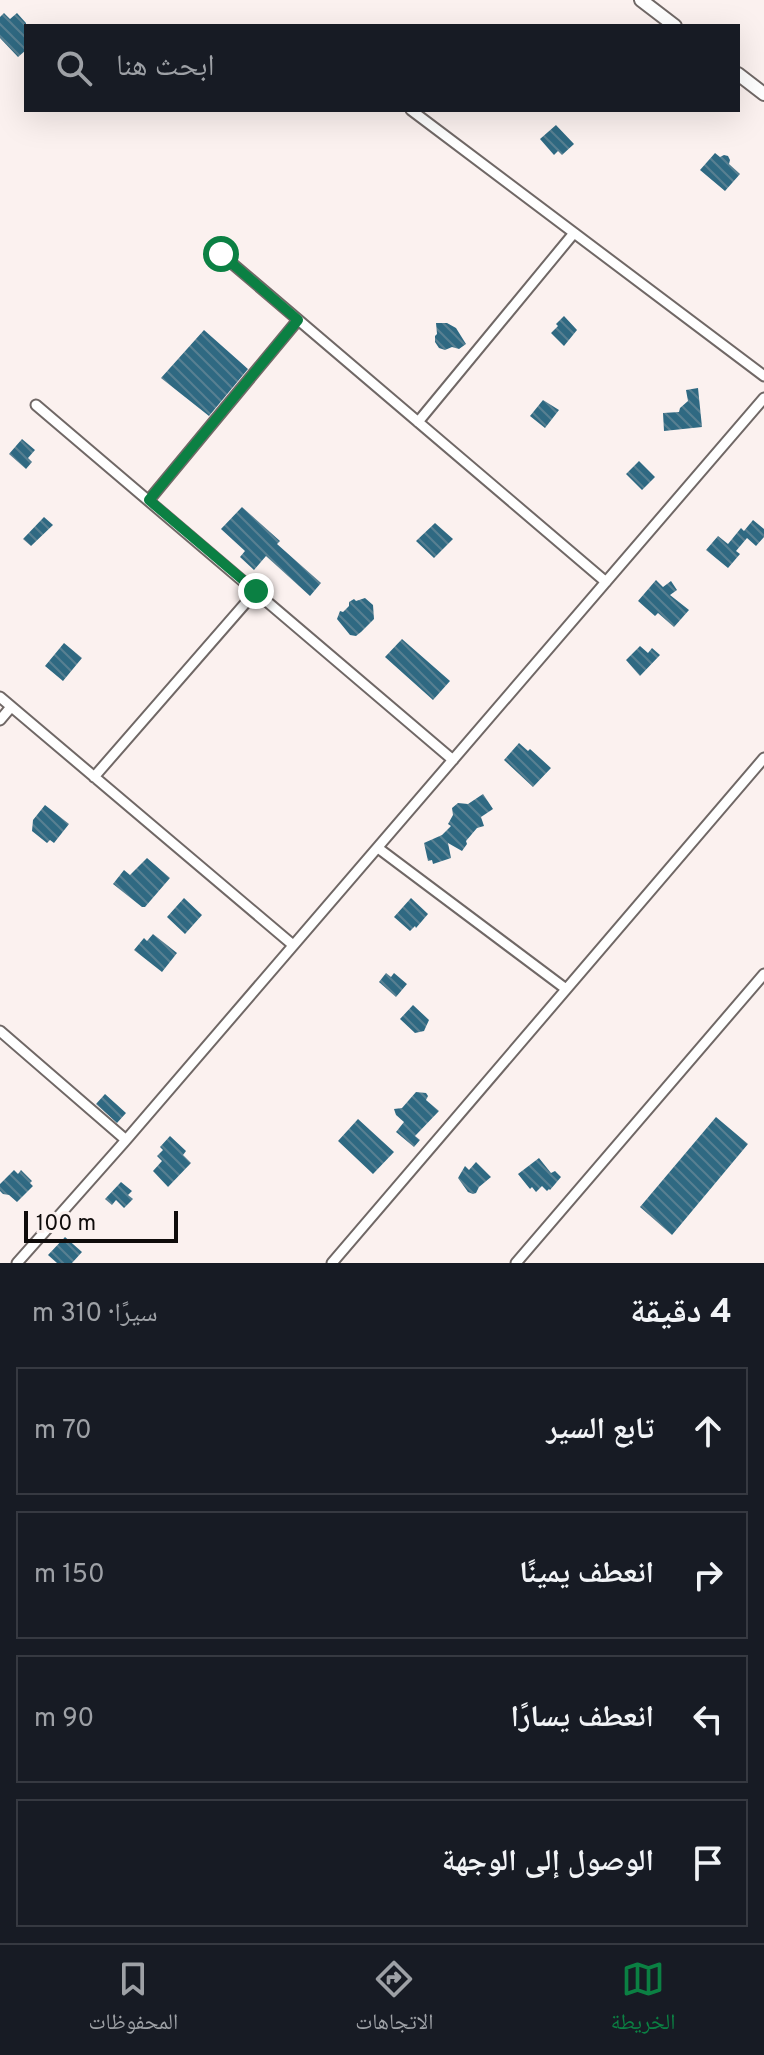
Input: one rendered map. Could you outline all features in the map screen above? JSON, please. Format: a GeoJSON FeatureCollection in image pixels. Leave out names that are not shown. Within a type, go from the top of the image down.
{"type":"FeatureCollection","features":[{"type":"Feature","properties":{"kind":"main road"},"geometry":{"type":"LineString","coordinates":[[641,0],[672,24]]}},
{"type":"Feature","properties":{"kind":"main road"},"geometry":{"type":"LineString","coordinates":[[740,76],[764,94]]}},
{"type":"Feature","properties":{"kind":"street"},"geometry":{"type":"LineString","coordinates":[[414,112],[764,376]]}},
{"type":"Feature","properties":{"kind":"street"},"geometry":{"type":"LineString","coordinates":[[418,422],[574,233]]}},
{"type":"Feature","properties":{"kind":"street"},"geometry":{"type":"LineString","coordinates":[[221,254],[606,582]]}},
{"type":"Feature","properties":{"kind":"street"},"geometry":{"type":"LineString","coordinates":[[149,500],[298,320]]}},
{"type":"Feature","properties":{"kind":"street"},"geometry":{"type":"LineString","coordinates":[[17,1263],[764,398]]}},
{"type":"Feature","properties":{"kind":"street"},"geometry":{"type":"LineString","coordinates":[[36,405],[453,760]]}},
{"type":"Feature","properties":{"kind":"street"},"geometry":{"type":"LineString","coordinates":[[94,777],[256,591]]}},
{"type":"Feature","properties":{"kind":"street"},"geometry":{"type":"LineString","coordinates":[[0,697],[293,945]]}},
{"type":"Feature","properties":{"kind":"street"},"geometry":{"type":"LineString","coordinates":[[0,720],[11,707]]}},
{"type":"Feature","properties":{"kind":"street"},"geometry":{"type":"LineString","coordinates":[[332,1263],[764,758]]}},
{"type":"Feature","properties":{"kind":"street"},"geometry":{"type":"LineString","coordinates":[[378,848],[566,989]]}},
{"type":"Feature","properties":{"kind":"street"},"geometry":{"type":"LineString","coordinates":[[516,1263],[764,974]]}},
{"type":"Feature","properties":{"kind":"street"},"geometry":{"type":"LineString","coordinates":[[0,1031],[126,1140]]}},
{"type":"Feature","properties":{"kind":"building"},"geometry":{"type":"Polygon","coordinates":[[[4,13],[10,19],[17,13],[26,23],[24,52],[18,57],[0,38],[0,17],[4,13]]]}},
{"type":"Feature","properties":{"kind":"building"},"geometry":{"type":"Polygon","coordinates":[[[556,125],[574,144],[562,155],[558,151],[554,155],[540,139],[556,125]]]}},
{"type":"Feature","properties":{"kind":"building"},"geometry":{"type":"Polygon","coordinates":[[[715,153],[720,157],[728,156],[729,164],[740,174],[725,191],[700,170],[715,153]]]}},
{"type":"Feature","properties":{"kind":"building"},"geometry":{"type":"Polygon","coordinates":[[[564,316],[577,330],[564,346],[551,333],[564,316]]]}},
{"type":"Feature","properties":{"kind":"building"},"geometry":{"type":"Polygon","coordinates":[[[436,323],[447,323],[456,328],[466,344],[459,349],[439,348],[435,342],[436,323]]]}},
{"type":"Feature","properties":{"kind":"building"},"geometry":{"type":"Polygon","coordinates":[[[204,330],[248,369],[209,416],[161,378],[204,330]]]}},
{"type":"Feature","properties":{"kind":"building"},"geometry":{"type":"Polygon","coordinates":[[[698,388],[702,427],[664,431],[663,413],[679,412],[688,401],[686,390],[698,388]]]}},
{"type":"Feature","properties":{"kind":"building"},"geometry":{"type":"Polygon","coordinates":[[[543,400],[559,410],[545,428],[530,416],[543,400]]]}},
{"type":"Feature","properties":{"kind":"building"},"geometry":{"type":"Polygon","coordinates":[[[22,439],[35,450],[28,458],[32,462],[26,469],[9,454],[22,439]]]}},
{"type":"Feature","properties":{"kind":"building"},"geometry":{"type":"Polygon","coordinates":[[[639,461],[655,477],[642,490],[626,474],[639,461]]]}},
{"type":"Feature","properties":{"kind":"building"},"geometry":{"type":"Polygon","coordinates":[[[242,507],[321,583],[310,596],[266,556],[254,570],[240,557],[245,551],[221,529],[242,507]]]}},
{"type":"Feature","properties":{"kind":"building"},"geometry":{"type":"Polygon","coordinates":[[[44,517],[53,525],[31,546],[23,539],[44,517]]]}},
{"type":"Feature","properties":{"kind":"building"},"geometry":{"type":"Polygon","coordinates":[[[753,520],[764,529],[764,537],[756,546],[747,538],[736,551],[740,554],[728,568],[706,550],[718,536],[728,544],[741,528],[744,531],[753,520]]]}},
{"type":"Feature","properties":{"kind":"building"},"geometry":{"type":"Polygon","coordinates":[[[435,523],[453,539],[434,558],[416,541],[435,523]]]}},
{"type":"Feature","properties":{"kind":"building"},"geometry":{"type":"Polygon","coordinates":[[[656,580],[663,587],[671,581],[677,590],[670,595],[689,610],[674,627],[638,601],[656,580]]]}},
{"type":"Feature","properties":{"kind":"building"},"geometry":{"type":"Polygon","coordinates":[[[365,598],[373,605],[374,619],[356,636],[350,635],[337,619],[340,611],[343,612],[354,599],[365,598]]]}},
{"type":"Feature","properties":{"kind":"building"},"geometry":{"type":"Polygon","coordinates":[[[402,639],[450,681],[433,700],[385,657],[402,639]]]}},
{"type":"Feature","properties":{"kind":"building"},"geometry":{"type":"Polygon","coordinates":[[[64,643],[82,658],[63,681],[45,666],[64,643]]]}},
{"type":"Feature","properties":{"kind":"building"},"geometry":{"type":"Polygon","coordinates":[[[640,646],[648,653],[652,648],[660,655],[640,676],[626,660],[640,646]]]}},
{"type":"Feature","properties":{"kind":"building"},"geometry":{"type":"Polygon","coordinates":[[[519,743],[551,768],[533,787],[504,760],[519,743]]]}},
{"type":"Feature","properties":{"kind":"building"},"geometry":{"type":"Polygon","coordinates":[[[483,794],[493,809],[481,817],[484,826],[477,828],[462,851],[448,843],[451,858],[433,864],[432,860],[428,861],[424,843],[442,835],[451,826],[448,824],[453,815],[452,808],[458,803],[468,804],[483,794]]]}},
{"type":"Feature","properties":{"kind":"building"},"geometry":{"type":"Polygon","coordinates":[[[45,805],[69,824],[54,843],[50,840],[47,843],[32,831],[33,820],[45,805]]]}},
{"type":"Feature","properties":{"kind":"building"},"geometry":{"type":"Polygon","coordinates":[[[147,858],[170,878],[142,907],[113,884],[124,870],[130,875],[147,858]]]}},
{"type":"Feature","properties":{"kind":"building"},"geometry":{"type":"Polygon","coordinates":[[[184,898],[202,915],[185,934],[167,917],[184,898]]]}},
{"type":"Feature","properties":{"kind":"building"},"geometry":{"type":"Polygon","coordinates":[[[411,898],[428,914],[410,931],[394,917],[411,898]]]}},
{"type":"Feature","properties":{"kind":"building"},"geometry":{"type":"Polygon","coordinates":[[[153,934],[177,953],[162,972],[134,950],[144,938],[147,941],[153,934]]]}},
{"type":"Feature","properties":{"kind":"building"},"geometry":{"type":"Polygon","coordinates":[[[386,973],[391,977],[394,973],[407,984],[396,997],[379,982],[386,973]]]}},
{"type":"Feature","properties":{"kind":"building"},"geometry":{"type":"Polygon","coordinates":[[[413,1005],[429,1020],[424,1031],[415,1033],[400,1019],[413,1005]]]}},
{"type":"Feature","properties":{"kind":"building"},"geometry":{"type":"Polygon","coordinates":[[[416,1092],[426,1093],[426,1100],[439,1111],[415,1136],[420,1140],[414,1147],[396,1132],[404,1122],[394,1109],[402,1108],[416,1092]]]}},
{"type":"Feature","properties":{"kind":"building"},"geometry":{"type":"Polygon","coordinates":[[[105,1094],[126,1113],[117,1123],[96,1104],[105,1094]]]}},
{"type":"Feature","properties":{"kind":"building"},"geometry":{"type":"Polygon","coordinates":[[[716,1117],[748,1144],[672,1235],[640,1207],[716,1117]]]}},
{"type":"Feature","properties":{"kind":"building"},"geometry":{"type":"Polygon","coordinates":[[[358,1119],[394,1152],[373,1174],[338,1141],[358,1119]]]}},
{"type":"Feature","properties":{"kind":"building"},"geometry":{"type":"Polygon","coordinates":[[[170,1136],[186,1151],[183,1155],[191,1163],[168,1187],[153,1171],[162,1161],[157,1156],[163,1150],[160,1147],[170,1136]]]}},
{"type":"Feature","properties":{"kind":"building"},"geometry":{"type":"Polygon","coordinates":[[[539,1158],[551,1173],[555,1171],[561,1177],[550,1190],[542,1186],[536,1192],[518,1174],[539,1158]]]}},
{"type":"Feature","properties":{"kind":"building"},"geometry":{"type":"Polygon","coordinates":[[[476,1162],[491,1177],[473,1194],[458,1178],[465,1166],[469,1170],[476,1162]]]}},
{"type":"Feature","properties":{"kind":"building"},"geometry":{"type":"Polygon","coordinates":[[[14,1170],[18,1174],[21,1170],[33,1186],[17,1202],[0,1191],[0,1184],[14,1170]]]}},
{"type":"Feature","properties":{"kind":"building"},"geometry":{"type":"Polygon","coordinates":[[[121,1182],[132,1191],[128,1195],[133,1199],[124,1208],[116,1200],[112,1205],[105,1199],[121,1182]]]}},
{"type":"Feature","properties":{"kind":"building"},"geometry":{"type":"Polygon","coordinates":[[[65,1237],[82,1252],[72,1263],[57,1263],[48,1255],[65,1237]]]}},
{"type":"Feature","properties":{"kind":"route"},"geometry":{"type":"LineString","coordinates":[[221,254],[298,320],[149,500],[256,591]]}}]}
